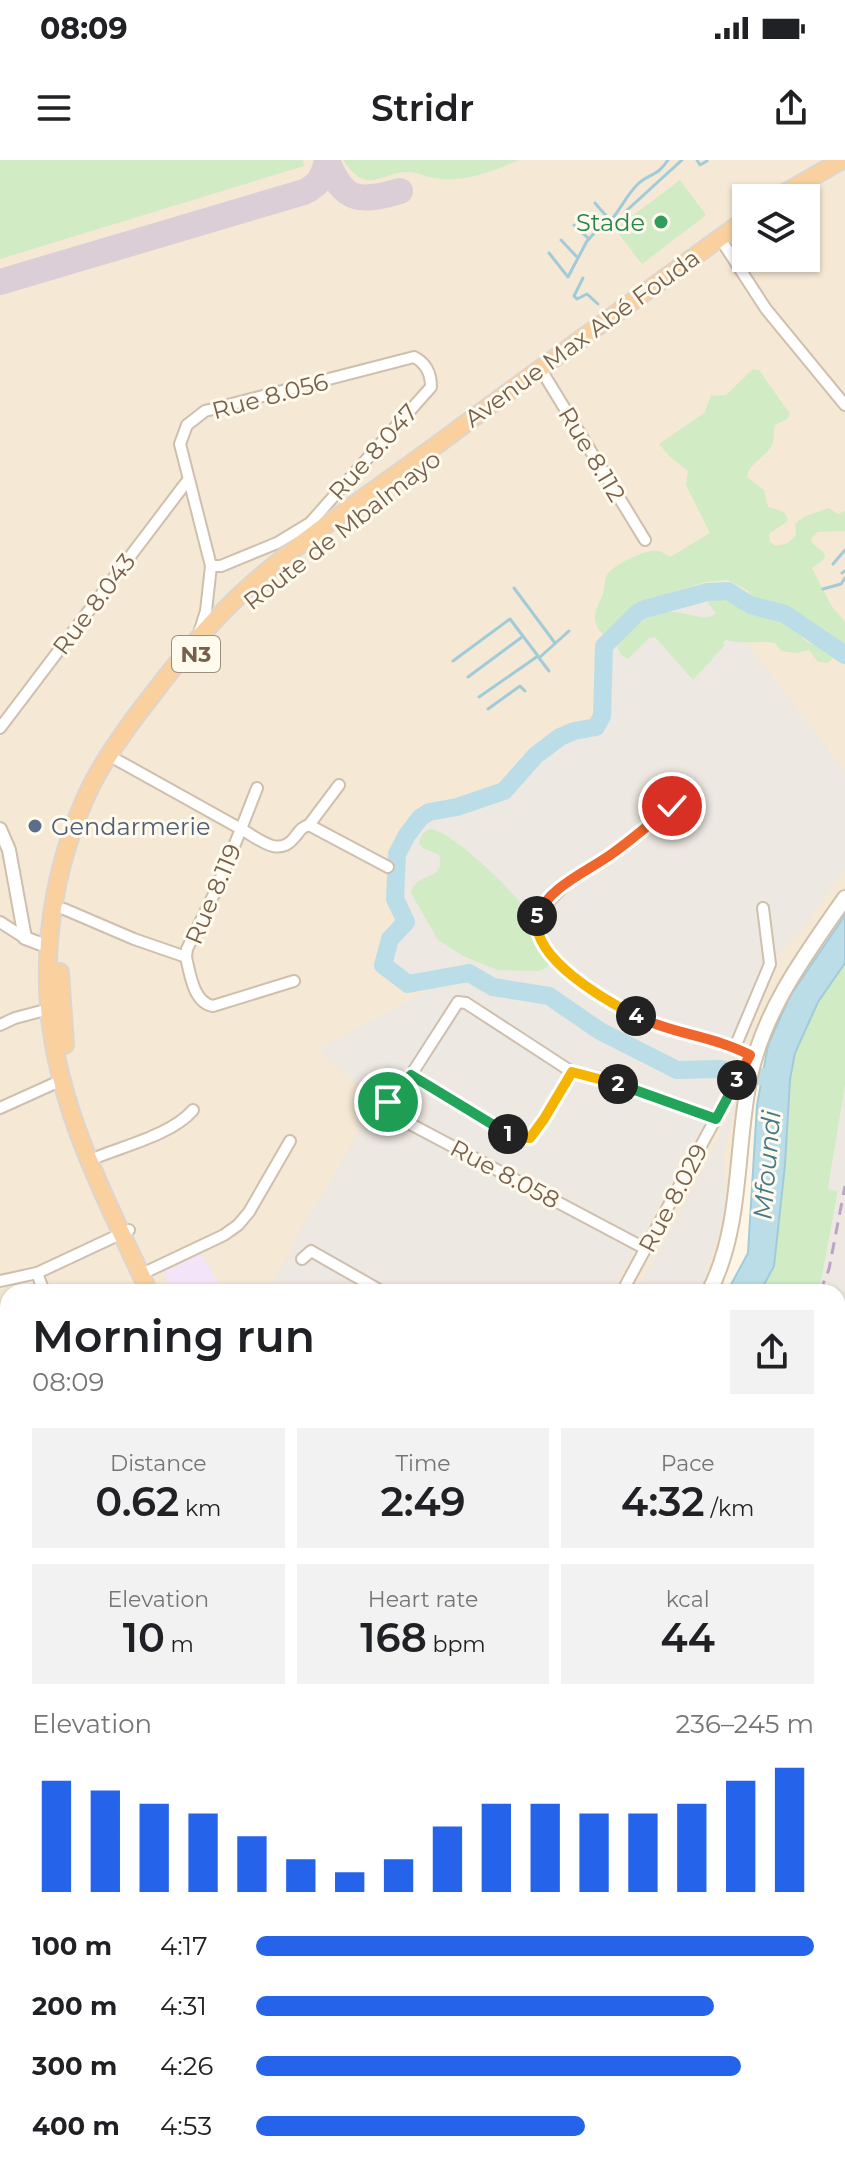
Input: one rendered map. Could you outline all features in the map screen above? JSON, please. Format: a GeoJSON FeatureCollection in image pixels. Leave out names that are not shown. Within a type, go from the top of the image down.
{"type":"FeatureCollection","features":[{"type":"Feature","properties":{"kind":"highway"},"geometry":{"type":"LineString","coordinates":[[800,184],[842,160]]}},
{"type":"Feature","properties":{"kind":"highway"},"geometry":{"type":"LineString","coordinates":[[819,184],[845,169]]}},
{"type":"Feature","properties":{"kind":"highway","name":"Avenue Max Abé Fouda"},"geometry":{"type":"LineString","coordinates":[[196,639],[254,583],[295,550],[543,372],[732,230]]}},
{"type":"Feature","properties":{"kind":"highway","name":"Route de Mbalmayo"},"geometry":{"type":"LineString","coordinates":[[154,1284],[126,1232],[95,1158],[72,1086],[67,1054],[59,947],[64,909],[86,825],[99,791],[148,714],[203,645],[259,590],[543,372],[732,241]]}},
{"type":"Feature","properties":{"kind":"highway","name":"N3"},"geometry":{"type":"LineString","coordinates":[[146,1284],[126,1232],[91,1168],[62,1080],[49,1009],[49,947],[64,859],[91,787],[131,723],[196,639]]}},
{"type":"Feature","properties":{"kind":"main road","name":"Rue 8.029"},"geometry":{"type":"LineString","coordinates":[[753,1053],[793,974],[845,898]]}},
{"type":"Feature","properties":{"kind":"main road"},"geometry":{"type":"LineString","coordinates":[[713,1284],[731,1231],[753,1053]]}},
{"type":"Feature","properties":{"kind":"street"},"geometry":{"type":"LineString","coordinates":[[725,246],[766,309],[845,405]]}},
{"type":"Feature","properties":{"kind":"street","name":"Rue 8.056"},"geometry":{"type":"LineString","coordinates":[[211,566],[180,444],[187,425],[205,411],[414,357],[423,361],[431,378],[431,387]]}},
{"type":"Feature","properties":{"kind":"street","name":"Rue 8.112"},"geometry":{"type":"LineString","coordinates":[[543,372],[645,540]]}},
{"type":"Feature","properties":{"kind":"street","name":"Rue 8.047"},"geometry":{"type":"LineString","coordinates":[[211,566],[221,566],[277,543],[310,523],[431,387]]}},
{"type":"Feature","properties":{"kind":"street","name":"Rue 8.043"},"geometry":{"type":"LineString","coordinates":[[0,728],[188,480]]}},
{"type":"Feature","properties":{"kind":"street"},"geometry":{"type":"LineString","coordinates":[[196,639],[206,611],[211,566]]}},
{"type":"Feature","properties":{"kind":"street","name":"Rue 8.119"},"geometry":{"type":"LineString","coordinates":[[117,760],[241,829],[186,957]]}},
{"type":"Feature","properties":{"kind":"street"},"geometry":{"type":"LineString","coordinates":[[309,825],[339,785]]}},
{"type":"Feature","properties":{"kind":"street"},"geometry":{"type":"LineString","coordinates":[[257,788],[241,829],[275,848],[286,846],[303,826],[309,825],[388,867]]}},
{"type":"Feature","properties":{"kind":"street"},"geometry":{"type":"LineString","coordinates":[[672,806],[612,854],[569,881],[537,913],[535,925],[545,948],[565,970],[613,1004],[650,1023],[753,1053]]}},
{"type":"Feature","properties":{"kind":"street"},"geometry":{"type":"LineString","coordinates":[[0,829],[9,850],[25,938]]}},
{"type":"Feature","properties":{"kind":"street"},"geometry":{"type":"LineString","coordinates":[[735,1047],[770,964],[763,908]]}},
{"type":"Feature","properties":{"kind":"street"},"geometry":{"type":"LineString","coordinates":[[64,909],[186,957],[200,1001],[207,1006],[294,981]]}},
{"type":"Feature","properties":{"kind":"street"},"geometry":{"type":"LineString","coordinates":[[0,922],[25,938],[49,947]]}},
{"type":"Feature","properties":{"kind":"street"},"geometry":{"type":"LineString","coordinates":[[411,1075],[458,1002],[466,1003],[572,1072],[602,1078],[716,1119]]}},
{"type":"Feature","properties":{"kind":"street"},"geometry":{"type":"LineString","coordinates":[[0,1025],[49,1009]]}},
{"type":"Feature","properties":{"kind":"street","name":"Rue 8.029"},"geometry":{"type":"LineString","coordinates":[[626,1284],[753,1053]]}},
{"type":"Feature","properties":{"kind":"street","name":"Rue 8.058"},"geometry":{"type":"LineString","coordinates":[[572,1072],[530,1138],[513,1137],[411,1075],[388,1102],[389,1111],[646,1249]]}},
{"type":"Feature","properties":{"kind":"street"},"geometry":{"type":"LineString","coordinates":[[0,1108],[62,1080]]}},
{"type":"Feature","properties":{"kind":"street"},"geometry":{"type":"LineString","coordinates":[[95,1158],[169,1128],[186,1119],[193,1110]]}},
{"type":"Feature","properties":{"kind":"street"},"geometry":{"type":"LineString","coordinates":[[148,1271],[224,1235],[238,1225],[249,1212],[290,1141]]}},
{"type":"Feature","properties":{"kind":"street"},"geometry":{"type":"LineString","coordinates":[[0,1281],[37,1273],[126,1232]]}},
{"type":"Feature","properties":{"kind":"street"},"geometry":{"type":"LineString","coordinates":[[302,1259],[311,1251],[365,1284]]}},
{"type":"Feature","properties":{"kind":"street"},"geometry":{"type":"LineString","coordinates":[[37,1273],[41,1284]]}},
{"type":"Feature","properties":{"kind":"shaded area"},"geometry":{"type":"Polygon","coordinates":[[[0,160],[845,160],[845,898],[759,1042],[731,1231],[712,1284],[0,1284],[0,160]]]}},
{"type":"Feature","properties":{"kind":"shaded area"},"geometry":{"type":"Polygon","coordinates":[[[707,592],[845,771],[845,869],[800,932],[769,962],[742,1022],[730,1077],[615,1284],[272,1284],[368,1110],[383,1108],[320,1051],[454,976],[408,984],[383,965],[390,939],[406,922],[395,899],[394,885],[397,854],[407,835],[429,812],[457,807],[504,791],[536,755],[560,737],[596,727],[602,716],[604,646],[637,613],[707,592]]]}},
{"type":"Feature","properties":{"kind":"shaded area"},"geometry":{"type":"Polygon","coordinates":[[[845,1086],[845,1284],[821,1284],[838,1191],[828,1189],[845,1086]]]}},
{"type":"Feature","properties":{"kind":"shaded area"},"geometry":{"type":"Polygon","coordinates":[[[738,1098],[724,1152],[725,1214],[703,1284],[640,1284],[702,1172],[738,1098]]]}},
{"type":"Feature","properties":{"kind":"shaded area"},"geometry":{"type":"Polygon","coordinates":[[[201,1254],[219,1284],[169,1284],[164,1272],[201,1254]]]}},
{"type":"Feature","properties":{"kind":"green space"},"geometry":{"type":"Polygon","coordinates":[[[0,160],[303,160],[304,166],[0,259],[0,160]]]}},
{"type":"Feature","properties":{"kind":"green space"},"geometry":{"type":"Polygon","coordinates":[[[343,160],[519,160],[467,178],[445,179],[409,172],[367,180],[352,171],[343,160]]]}},
{"type":"Feature","properties":{"kind":"green space","name":"Stade"},"geometry":{"type":"Polygon","coordinates":[[[680,180],[706,215],[642,264],[615,229],[680,180]]]}},
{"type":"Feature","properties":{"kind":"green space"},"geometry":{"type":"Polygon","coordinates":[[[753,369],[759,370],[790,414],[775,425],[772,445],[751,467],[747,477],[764,490],[768,507],[781,511],[787,517],[788,521],[769,534],[770,542],[776,546],[788,543],[796,535],[795,524],[805,516],[829,508],[838,514],[845,511],[845,531],[818,532],[811,539],[825,554],[824,559],[812,568],[831,605],[845,622],[845,644],[810,631],[793,612],[755,600],[748,591],[728,580],[705,582],[640,602],[603,634],[596,624],[595,615],[610,571],[639,554],[654,550],[670,557],[710,533],[686,485],[688,471],[659,444],[704,413],[711,396],[726,395],[753,369]]]}},
{"type":"Feature","properties":{"kind":"green space"},"geometry":{"type":"Polygon","coordinates":[[[725,596],[743,612],[786,621],[807,642],[830,651],[834,657],[828,663],[818,662],[809,650],[797,653],[781,651],[775,643],[726,640],[693,680],[655,637],[649,638],[628,659],[621,655],[617,647],[621,638],[645,620],[668,612],[711,616],[716,613],[708,603],[711,598],[725,596]]]}},
{"type":"Feature","properties":{"kind":"green space"},"geometry":{"type":"Polygon","coordinates":[[[429,829],[438,831],[464,848],[516,897],[528,914],[534,937],[545,953],[548,967],[539,971],[498,970],[465,957],[438,940],[411,893],[418,882],[439,869],[439,855],[419,843],[422,834],[429,829]]]}},
{"type":"Feature","properties":{"kind":"green space"},"geometry":{"type":"Polygon","coordinates":[[[845,963],[845,1086],[828,1189],[838,1191],[821,1284],[764,1284],[774,1266],[790,1079],[795,1053],[818,1002],[845,963]]]}},
{"type":"Feature","properties":{"kind":"water"},"geometry":{"type":"Polygon","coordinates":[[[845,915],[845,963],[818,1002],[795,1053],[790,1079],[774,1266],[764,1284],[731,1284],[748,1253],[757,1105],[768,1045],[790,996],[845,915]]]}},
{"type":"Feature","properties":{"kind":"waterway"},"geometry":{"type":"LineString","coordinates":[[549,253],[568,277],[587,241],[608,218],[612,219],[639,183],[668,160]]}},
{"type":"Feature","properties":{"kind":"waterway"},"geometry":{"type":"LineString","coordinates":[[625,212],[682,160]]}},
{"type":"Feature","properties":{"kind":"waterway"},"geometry":{"type":"LineString","coordinates":[[697,160],[700,165],[707,161]]}},
{"type":"Feature","properties":{"kind":"waterway"},"geometry":{"type":"LineString","coordinates":[[595,203],[608,218]]}},
{"type":"Feature","properties":{"kind":"waterway"},"geometry":{"type":"LineString","coordinates":[[574,225],[589,239]]}},
{"type":"Feature","properties":{"kind":"waterway"},"geometry":{"type":"LineString","coordinates":[[561,240],[577,257]]}},
{"type":"Feature","properties":{"kind":"waterway"},"geometry":{"type":"LineString","coordinates":[[583,278],[574,296],[577,299],[587,294],[598,304]]}},
{"type":"Feature","properties":{"kind":"waterway"},"geometry":{"type":"LineString","coordinates":[[833,564],[845,550]]}},
{"type":"Feature","properties":{"kind":"waterway"},"geometry":{"type":"LineString","coordinates":[[823,589],[841,584],[845,578]]}},
{"type":"Feature","properties":{"kind":"waterway"},"geometry":{"type":"LineString","coordinates":[[514,588],[555,643]]}},
{"type":"Feature","properties":{"kind":"waterway","name":"Mfoundi"},"geometry":{"type":"LineString","coordinates":[[773,1090],[774,1079],[720,1069],[677,1070],[600,1031],[549,996],[493,987],[469,973],[408,984],[383,965],[390,939],[406,922],[395,899],[397,854],[407,835],[429,812],[457,807],[504,791],[536,755],[560,737],[596,727],[602,716],[604,646],[645,609],[707,592],[728,591],[750,605],[785,614],[845,655]]}},
{"type":"Feature","properties":{"kind":"waterway"},"geometry":{"type":"LineString","coordinates":[[453,661],[510,619],[538,656],[479,697]]}},
{"type":"Feature","properties":{"kind":"waterway"},"geometry":{"type":"LineString","coordinates":[[549,671],[539,658],[569,631]]}},
{"type":"Feature","properties":{"kind":"waterway"},"geometry":{"type":"LineString","coordinates":[[468,677],[522,637]]}},
{"type":"Feature","properties":{"kind":"waterway"},"geometry":{"type":"LineString","coordinates":[[488,709],[520,686],[525,691]]}},
{"type":"Feature","properties":{"kind":"taxiway"},"geometry":{"type":"LineString","coordinates":[[327,160],[339,184],[354,196],[374,197],[400,191]]}},
{"type":"Feature","properties":{"kind":"taxiway"},"geometry":{"type":"LineString","coordinates":[[0,282],[304,192],[320,180],[327,161]]}},
{"type":"Feature","properties":{"kind":"railway"},"geometry":{"type":"LineString","coordinates":[[823,1284],[829,1269],[845,1186]]}},
{"type":"Feature","properties":{"kind":"place","name":"Stade"},"geometry":{"type":"Point","coordinates":[661,222]}},
{"type":"Feature","properties":{"kind":"place","name":"Gendarmerie"},"geometry":{"type":"Point","coordinates":[35,826]}},
{"type":"Feature","properties":{"kind":"route"},"geometry":{"type":"LineString","coordinates":[[388,1102],[411,1075],[513,1137],[530,1138],[572,1072],[602,1078],[716,1119],[750,1055],[735,1047],[650,1023],[613,1004],[565,970],[545,948],[535,925],[537,913],[569,881],[612,854],[672,806]]}}]}
